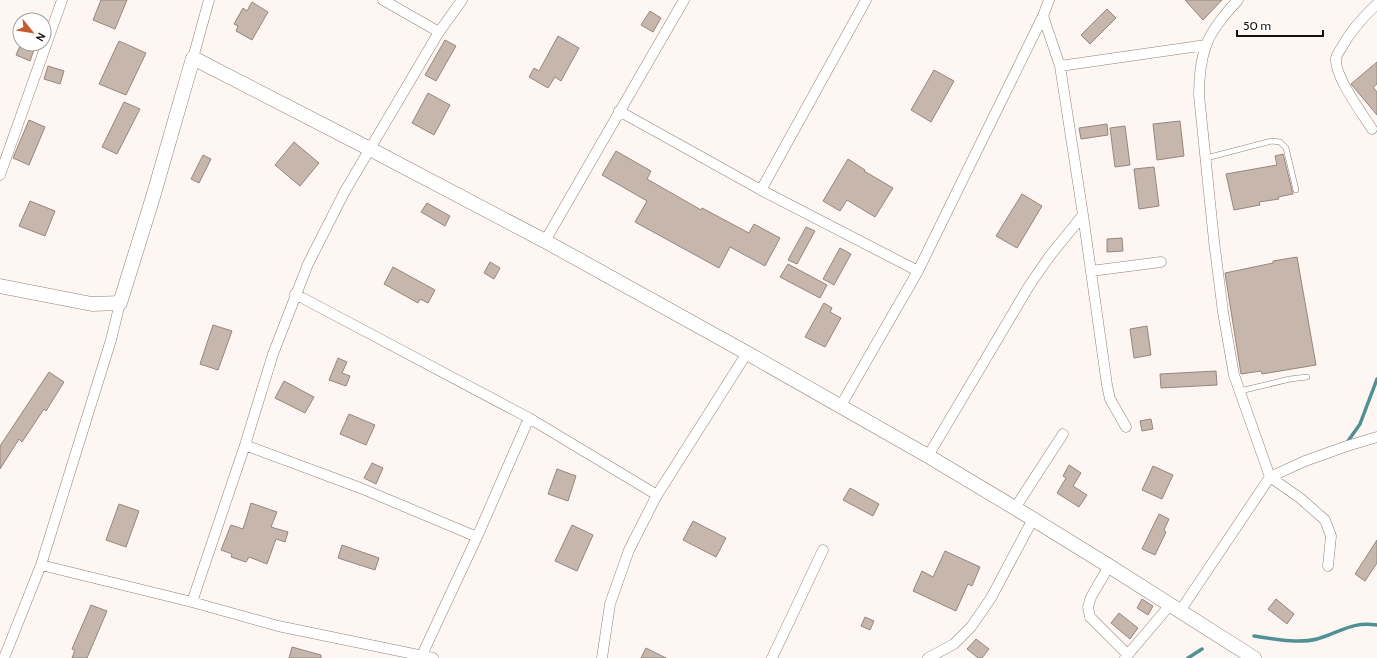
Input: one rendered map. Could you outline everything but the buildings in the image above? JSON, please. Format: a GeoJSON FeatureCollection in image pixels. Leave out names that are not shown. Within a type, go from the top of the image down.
{"type":"FeatureCollection","features":[{"type":"Feature","properties":{"kind":"street"},"geometry":{"type":"LineString","coordinates":[[0,175],[62,0]]}},
{"type":"Feature","properties":{"kind":"street"},"geometry":{"type":"LineString","coordinates":[[4,658],[41,565],[111,340],[120,303],[155,190],[210,0]]}},
{"type":"Feature","properties":{"kind":"street"},"geometry":{"type":"LineString","coordinates":[[383,0],[439,32]]}},
{"type":"Feature","properties":{"kind":"street"},"geometry":{"type":"LineString","coordinates":[[192,602],[273,354],[295,294],[308,264],[345,191],[439,32],[462,0]]}},
{"type":"Feature","properties":{"kind":"street"},"geometry":{"type":"LineString","coordinates":[[544,241],[684,0]]}},
{"type":"Feature","properties":{"kind":"street"},"geometry":{"type":"LineString","coordinates":[[761,190],[866,0]]}},
{"type":"Feature","properties":{"kind":"street"},"geometry":{"type":"LineString","coordinates":[[840,407],[918,271],[1043,16],[1049,0]]}},
{"type":"Feature","properties":{"kind":"street"},"geometry":{"type":"LineString","coordinates":[[1238,0],[1218,25],[1206,45],[1199,75],[1199,95],[1214,241],[1234,376],[1270,477],[1300,498],[1325,520],[1331,536],[1328,566]]}},
{"type":"Feature","properties":{"kind":"street"},"geometry":{"type":"LineString","coordinates":[[1372,128],[1346,88],[1336,64],[1336,56],[1345,40],[1359,21],[1377,4]]}},
{"type":"Feature","properties":{"kind":"street"},"geometry":{"type":"LineString","coordinates":[[1043,16],[1060,66],[1107,385],[1110,399],[1126,427]]}},
{"type":"Feature","properties":{"kind":"street"},"geometry":{"type":"LineString","coordinates":[[1060,66],[1206,45]]}},
{"type":"Feature","properties":{"kind":"street"},"geometry":{"type":"LineString","coordinates":[[194,58],[544,241],[747,353],[928,456],[1033,518],[1254,658]]}},
{"type":"Feature","properties":{"kind":"street"},"geometry":{"type":"LineString","coordinates":[[619,111],[761,190],[918,271]]}},
{"type":"Feature","properties":{"kind":"street"},"geometry":{"type":"LineString","coordinates":[[928,456],[1030,286],[1049,257],[1083,215]]}},
{"type":"Feature","properties":{"kind":"street"},"geometry":{"type":"LineString","coordinates":[[1091,271],[1161,262]]}},
{"type":"Feature","properties":{"kind":"street"},"geometry":{"type":"LineString","coordinates":[[0,286],[92,304],[120,303]]}},
{"type":"Feature","properties":{"kind":"street"},"geometry":{"type":"LineString","coordinates":[[295,294],[529,418],[657,495]]}},
{"type":"Feature","properties":{"kind":"street"},"geometry":{"type":"LineString","coordinates":[[602,658],[610,604],[629,550],[657,495],[747,353]]}},
{"type":"Feature","properties":{"kind":"street"},"geometry":{"type":"LineString","coordinates":[[422,655],[477,537],[529,418]]}},
{"type":"Feature","properties":{"kind":"street"},"geometry":{"type":"LineString","coordinates":[[1015,508],[1063,434]]}},
{"type":"Feature","properties":{"kind":"street"},"geometry":{"type":"LineString","coordinates":[[1109,566],[1091,597],[1088,607],[1090,617],[1126,656],[1175,608],[1270,477],[1306,461],[1377,437]]}},
{"type":"Feature","properties":{"kind":"street"},"geometry":{"type":"LineString","coordinates":[[244,445],[363,489],[477,537]]}},
{"type":"Feature","properties":{"kind":"street"},"geometry":{"type":"LineString","coordinates":[[928,658],[954,644],[971,627],[990,598],[1033,518]]}},
{"type":"Feature","properties":{"kind":"street"},"geometry":{"type":"LineString","coordinates":[[772,658],[823,550]]}},
{"type":"Feature","properties":{"kind":"street"},"geometry":{"type":"LineString","coordinates":[[41,565],[192,602],[278,626],[433,658]]}},
{"type":"Feature","properties":{"kind":"lane"},"geometry":{"type":"LineString","coordinates":[[1206,158],[1272,141],[1280,142],[1286,148],[1296,190]]}},
{"type":"Feature","properties":{"kind":"lane"},"geometry":{"type":"LineString","coordinates":[[1240,391],[1290,379],[1307,377]]}},
{"type":"Feature","properties":{"kind":"waterway"},"geometry":{"type":"LineString","coordinates":[[1348,441],[1360,424],[1377,379]]}},
{"type":"Feature","properties":{"kind":"waterway"},"geometry":{"type":"LineString","coordinates":[[1254,636],[1302,641],[1325,637],[1353,626],[1368,624],[1377,625]]}},
{"type":"Feature","properties":{"kind":"waterway"},"geometry":{"type":"LineString","coordinates":[[1188,658],[1202,649]]}}]}
